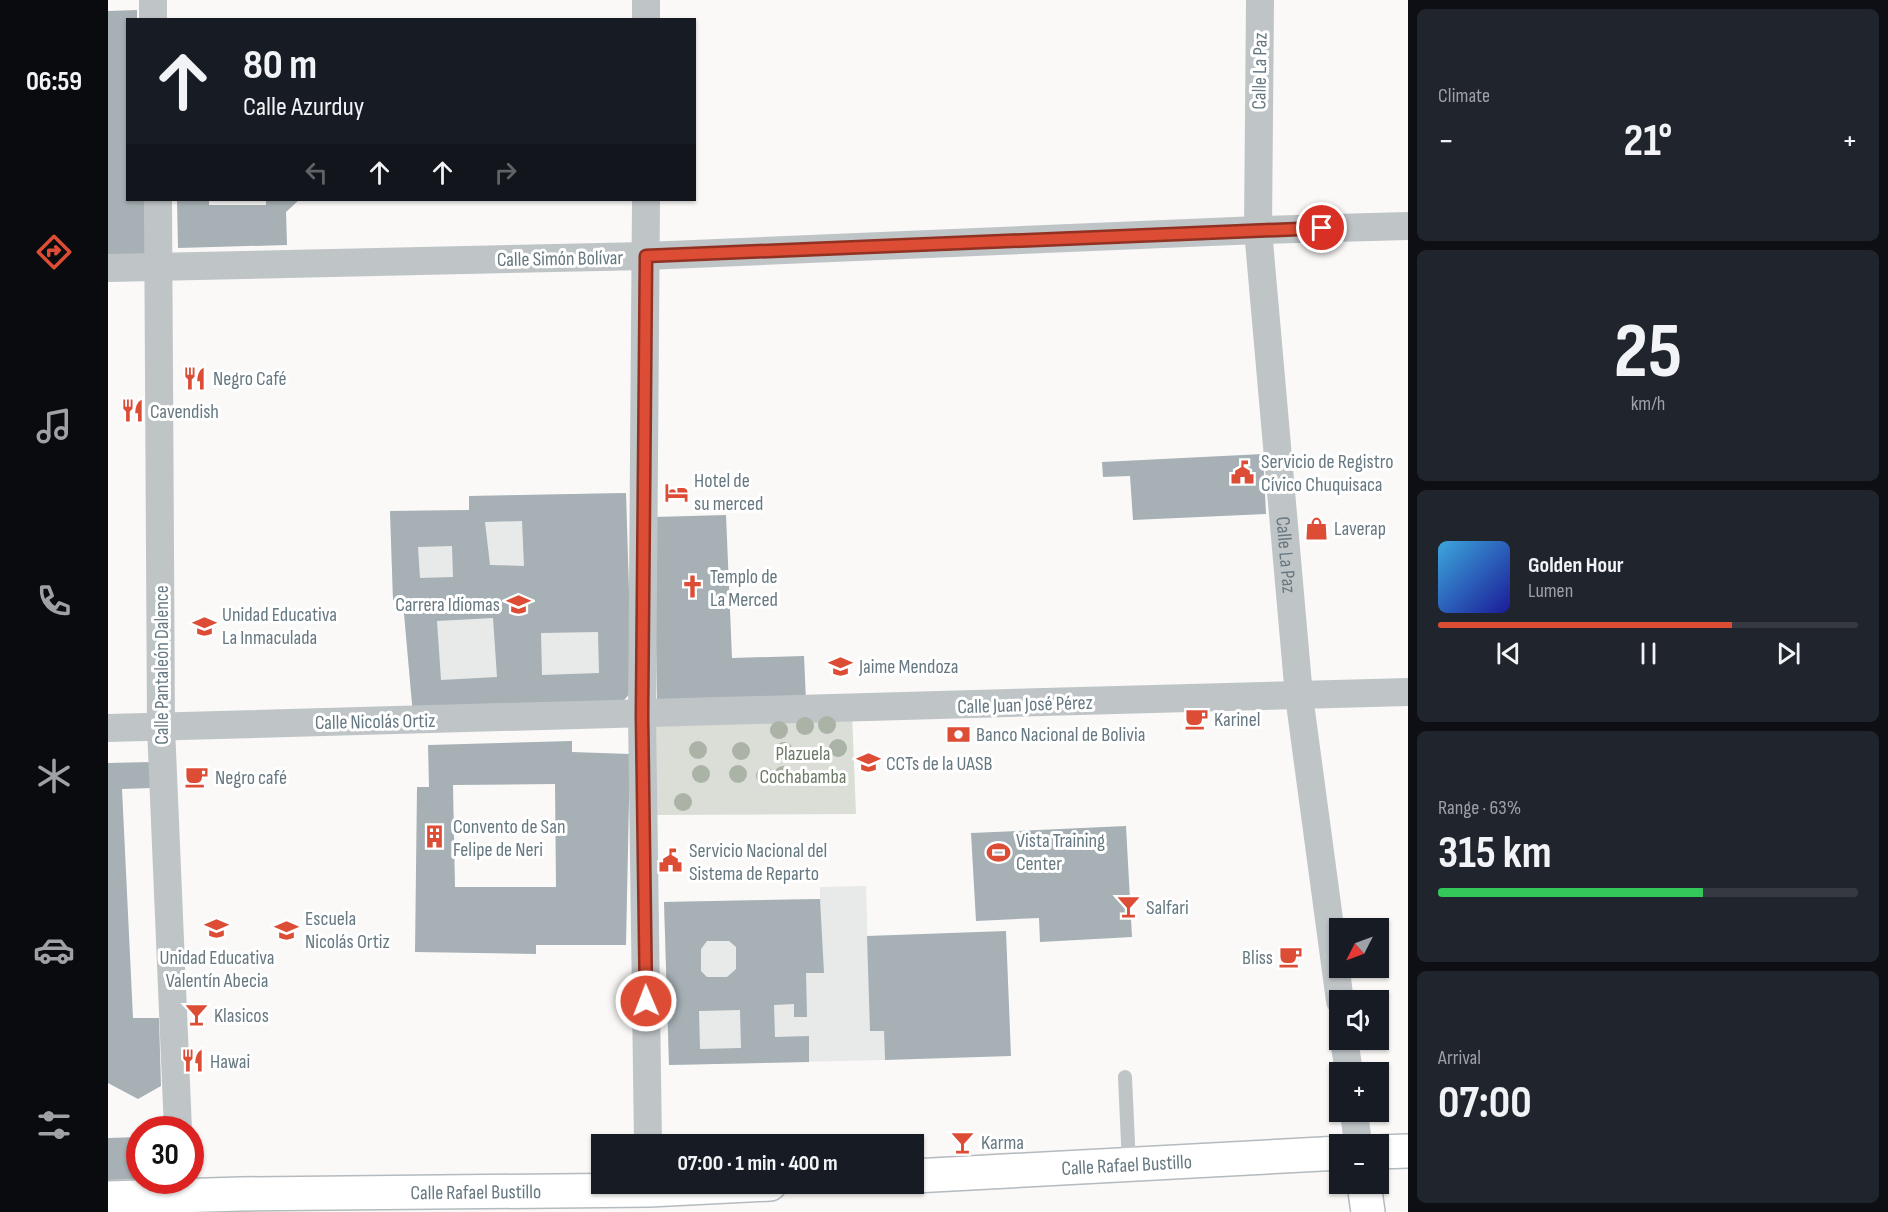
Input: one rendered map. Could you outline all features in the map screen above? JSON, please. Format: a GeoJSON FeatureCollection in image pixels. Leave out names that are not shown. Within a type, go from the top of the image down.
{"type":"FeatureCollection","features":[{"type":"Feature","properties":{"kind":"main road"},"geometry":{"type":"LineString","coordinates":[[1389,1152],[1408,1151]]}},
{"type":"Feature","properties":{"kind":"main road","name":"Calle Rafael Bustillo"},"geometry":{"type":"LineString","coordinates":[[924,1175],[1329,1154]]}},
{"type":"Feature","properties":{"kind":"main road"},"geometry":{"type":"LineString","coordinates":[[1365,1194],[1368,1212]]}},
{"type":"Feature","properties":{"kind":"main road","name":"Calle Rafael Bustillo"},"geometry":{"type":"LineString","coordinates":[[108,1198],[180,1196],[243,1203],[649,1195]]}},
{"type":"Feature","properties":{"kind":"street"},"geometry":{"type":"LineString","coordinates":[[153,0],[153,18]]}},
{"type":"Feature","properties":{"kind":"street"},"geometry":{"type":"LineString","coordinates":[[646,0],[646,18]]}},
{"type":"Feature","properties":{"kind":"street","name":"Calle La Paz"},"geometry":{"type":"LineString","coordinates":[[1260,0],[1258,230],[1299,696],[1339,990]]}},
{"type":"Feature","properties":{"kind":"street","name":"Calle Pantaleón Dalence"},"geometry":{"type":"LineString","coordinates":[[158,201],[161,727],[177,1116]]}},
{"type":"Feature","properties":{"kind":"street"},"geometry":{"type":"LineString","coordinates":[[646,201],[642,715],[648,1134]]}},
{"type":"Feature","properties":{"kind":"street","name":"Calle Simón Bolívar"},"geometry":{"type":"LineString","coordinates":[[108,268],[646,256],[1258,230],[1408,226]]}},
{"type":"Feature","properties":{"kind":"street","name":"Calle Juan José Pérez"},"geometry":{"type":"LineString","coordinates":[[642,715],[1408,692]]}},
{"type":"Feature","properties":{"kind":"street","name":"Calle Nicolás Ortiz"},"geometry":{"type":"LineString","coordinates":[[108,728],[642,715]]}},
{"type":"Feature","properties":{"kind":"lane"},"geometry":{"type":"LineString","coordinates":[[1125,1077],[1129,1165]]}},
{"type":"Feature","properties":{"kind":"shaded area"},"geometry":{"type":"Polygon","coordinates":[[[626,493],[632,691],[413,715],[403,602],[393,600],[390,511],[469,510],[469,496],[626,493]]]}},
{"type":"Feature","properties":{"kind":"shaded area"},"geometry":{"type":"Polygon","coordinates":[[[866,886],[870,1031],[884,1031],[885,1060],[669,1065],[664,902],[820,899],[820,887],[866,886]]]}},
{"type":"Feature","properties":{"kind":"green space","name":"Plazuela Cochabamba"},"geometry":{"type":"Polygon","coordinates":[[[852,713],[856,814],[652,815],[654,723],[852,713]]]}},
{"type":"Feature","properties":{"kind":"building"},"geometry":{"type":"Polygon","coordinates":[[[137,10],[137,18],[126,18],[126,201],[144,201],[146,256],[108,257],[108,11],[137,10]]]}},
{"type":"Feature","properties":{"kind":"building"},"geometry":{"type":"Polygon","coordinates":[[[177,201],[209,201],[209,205],[266,205],[266,201],[298,201],[286,212],[287,245],[178,248],[177,201]]]}},
{"type":"Feature","properties":{"kind":"building"},"geometry":{"type":"Polygon","coordinates":[[[1263,454],[1266,514],[1133,520],[1130,476],[1103,477],[1102,462],[1263,454]]]}},
{"type":"Feature","properties":{"kind":"building"},"geometry":{"type":"Polygon","coordinates":[[[626,493],[632,691],[618,707],[413,715],[403,602],[393,600],[390,511],[469,510],[469,496],[626,493]],[[522,521],[485,522],[490,565],[524,566],[522,521]],[[452,546],[418,547],[420,578],[453,577],[452,546]],[[493,618],[437,621],[441,680],[497,677],[493,618]],[[598,632],[541,633],[542,675],[599,673],[598,632]]]}},
{"type":"Feature","properties":{"kind":"building","name":"Templo de La Merced"},"geometry":{"type":"Polygon","coordinates":[[[726,515],[732,658],[804,656],[806,701],[657,705],[654,517],[726,515]]]}},
{"type":"Feature","properties":{"kind":"building","name":"Convento de San Felipe de Neri"},"geometry":{"type":"Polygon","coordinates":[[[572,741],[572,752],[630,754],[626,945],[536,945],[536,954],[415,952],[417,787],[429,787],[428,745],[572,741]],[[555,784],[453,785],[455,887],[556,887],[555,784]]]}},
{"type":"Feature","properties":{"kind":"building"},"geometry":{"type":"Polygon","coordinates":[[[151,762],[152,788],[122,789],[133,1018],[159,1018],[161,1086],[138,1099],[108,1083],[108,763],[151,762]]]}},
{"type":"Feature","properties":{"kind":"building"},"geometry":{"type":"Polygon","coordinates":[[[1126,826],[1132,937],[1040,942],[1039,918],[976,921],[971,833],[1126,826]]]}},
{"type":"Feature","properties":{"kind":"building"},"geometry":{"type":"Polygon","coordinates":[[[820,899],[824,973],[806,973],[807,1017],[794,1017],[794,1004],[774,1005],[775,1037],[809,1036],[809,1062],[669,1065],[664,902],[820,899]],[[707,941],[701,949],[701,971],[707,977],[727,977],[736,969],[736,947],[729,941],[707,941]],[[740,1010],[699,1011],[700,1049],[741,1048],[740,1010]]]}},
{"type":"Feature","properties":{"kind":"building"},"geometry":{"type":"Polygon","coordinates":[[[1006,931],[1011,1056],[885,1060],[884,1031],[870,1031],[867,936],[1006,931]]]}},
{"type":"Feature","properties":{"kind":"building"},"geometry":{"type":"Polygon","coordinates":[[[126,1137],[126,1179],[108,1180],[108,1138],[126,1137]]]}},
{"type":"Feature","properties":{"kind":"place","name":"Negro Café"},"geometry":{"type":"Point","coordinates":[195,378]}},
{"type":"Feature","properties":{"kind":"place","name":"Cavendish"},"geometry":{"type":"Point","coordinates":[132,411]}},
{"type":"Feature","properties":{"kind":"place","name":"Servicio de Registro Cívico Chuquisaca"},"geometry":{"type":"Point","coordinates":[1243,473]}},
{"type":"Feature","properties":{"kind":"place","name":"Hotel de su merced"},"geometry":{"type":"Point","coordinates":[676,492]}},
{"type":"Feature","properties":{"kind":"place","name":"Laverap"},"geometry":{"type":"Point","coordinates":[1316,528]}},
{"type":"Feature","properties":{"kind":"place","name":"Templo de La Merced"},"geometry":{"type":"Point","coordinates":[692,587]}},
{"type":"Feature","properties":{"kind":"place","name":"Carrera Idiomas"},"geometry":{"type":"Point","coordinates":[518,604]}},
{"type":"Feature","properties":{"kind":"place","name":"Unidad Educativa La Inmaculada"},"geometry":{"type":"Point","coordinates":[204,626]}},
{"type":"Feature","properties":{"kind":"place","name":"Jaime Mendoza"},"geometry":{"type":"Point","coordinates":[841,666]}},
{"type":"Feature","properties":{"kind":"place","name":"Karinel"},"geometry":{"type":"Point","coordinates":[1196,719]}},
{"type":"Feature","properties":{"kind":"place","name":"Banco Nacional de Bolivia"},"geometry":{"type":"Point","coordinates":[958,734]}},
{"type":"Feature","properties":{"kind":"place","name":"CCTs de la UASB"},"geometry":{"type":"Point","coordinates":[868,763]}},
{"type":"Feature","properties":{"kind":"place","name":"Negro café"},"geometry":{"type":"Point","coordinates":[197,777]}},
{"type":"Feature","properties":{"kind":"place","name":"Convento de San Felipe de Neri"},"geometry":{"type":"Point","coordinates":[435,837]}},
{"type":"Feature","properties":{"kind":"place","name":"Vista Training Center"},"geometry":{"type":"Point","coordinates":[998,852]}},
{"type":"Feature","properties":{"kind":"place","name":"Servicio Nacional del Sistema de Reparto"},"geometry":{"type":"Point","coordinates":[671,861]}},
{"type":"Feature","properties":{"kind":"place","name":"Salfari"},"geometry":{"type":"Point","coordinates":[1128,907]}},
{"type":"Feature","properties":{"kind":"place","name":"Unidad Educativa Valentín Abecia"},"geometry":{"type":"Point","coordinates":[217,929]}},
{"type":"Feature","properties":{"kind":"place","name":"Escuela Nicolás Ortiz"},"geometry":{"type":"Point","coordinates":[287,930]}},
{"type":"Feature","properties":{"kind":"place","name":"Bliss"},"geometry":{"type":"Point","coordinates":[1291,957]}},
{"type":"Feature","properties":{"kind":"place","name":"Klasicos"},"geometry":{"type":"Point","coordinates":[196,1015]}},
{"type":"Feature","properties":{"kind":"place","name":"Hawai"},"geometry":{"type":"Point","coordinates":[192,1061]}},
{"type":"Feature","properties":{"kind":"place","name":"Karma"},"geometry":{"type":"Point","coordinates":[963,1142]}},
{"type":"Feature","properties":{"kind":"route"},"geometry":{"type":"LineString","coordinates":[[646,1001],[642,715],[646,256],[1322,228]]}}]}
